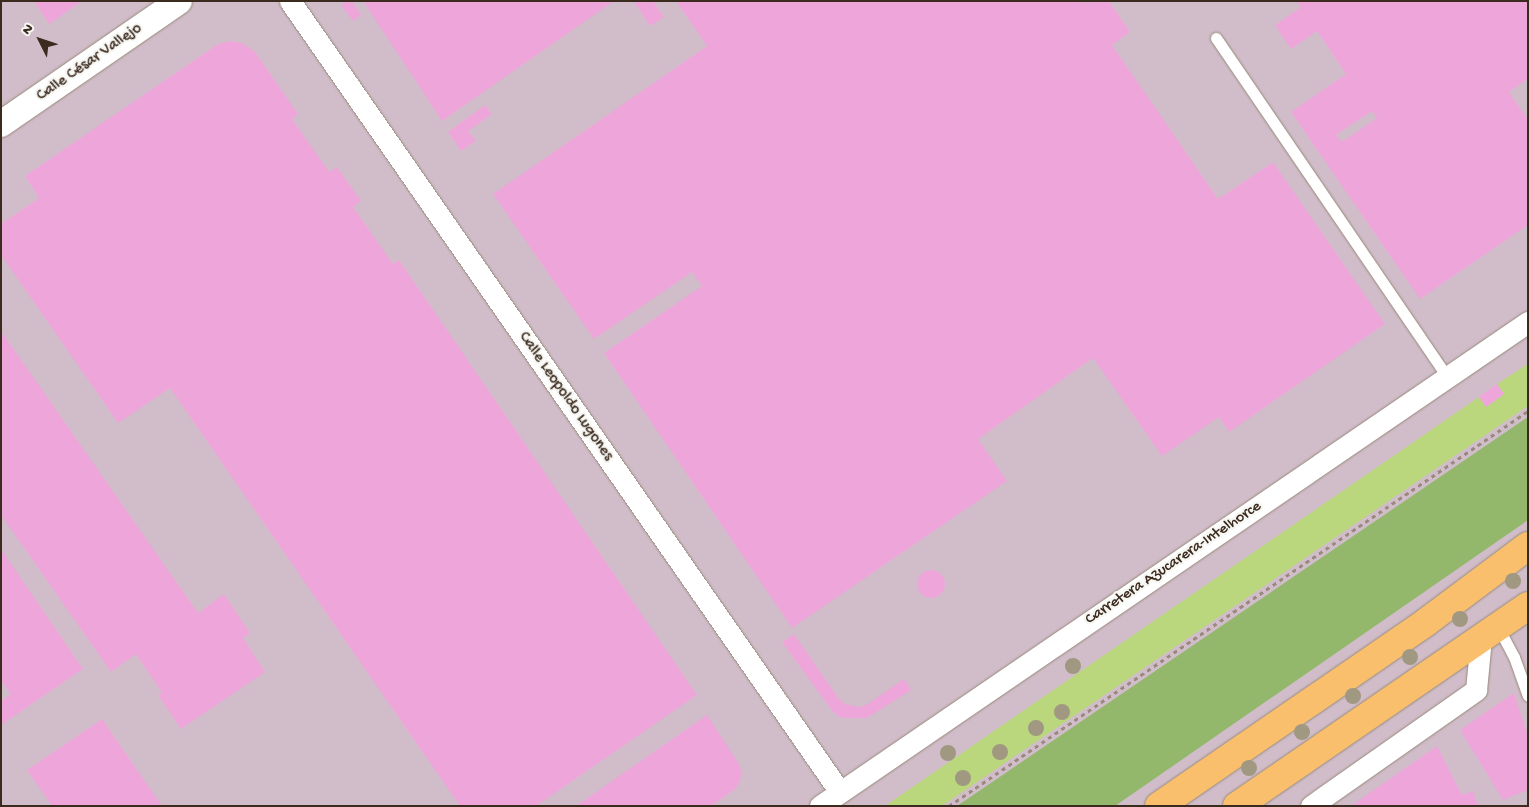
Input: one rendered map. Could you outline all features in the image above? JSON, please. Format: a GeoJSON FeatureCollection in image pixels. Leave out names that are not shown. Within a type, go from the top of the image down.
{"type":"FeatureCollection","features":[{"type":"Feature","properties":{"kind":"main road"},"geometry":{"type":"LineString","coordinates":[[1159,806],[1425,623],[1528,546]]}},
{"type":"Feature","properties":{"kind":"main road"},"geometry":{"type":"LineString","coordinates":[[1237,806],[1528,606]]}},
{"type":"Feature","properties":{"kind":"street","name":"Calle César Vallejo"},"geometry":{"type":"LineString","coordinates":[[1,124],[179,1]]}},
{"type":"Feature","properties":{"kind":"street","name":"Calle Leopoldo Lugones"},"geometry":{"type":"LineString","coordinates":[[290,1],[840,792]]}},
{"type":"Feature","properties":{"kind":"street","name":"Carretera Azucarera-Intelhorce"},"geometry":{"type":"LineString","coordinates":[[820,806],[1528,322]]}},
{"type":"Feature","properties":{"kind":"street"},"geometry":{"type":"LineString","coordinates":[[1311,806],[1476,690],[1489,632]]}},
{"type":"Feature","properties":{"kind":"lane"},"geometry":{"type":"LineString","coordinates":[[1216,38],[1446,377]]}},
{"type":"Feature","properties":{"kind":"lane"},"geometry":{"type":"LineString","coordinates":[[1489,632],[1514,657],[1528,696]]}},
{"type":"Feature","properties":{"kind":"path"},"geometry":{"type":"LineString","coordinates":[[949,806],[1528,411]]}},
{"type":"Feature","properties":{"kind":"shaded area"},"geometry":{"type":"Polygon","coordinates":[[[1,1],[1528,1],[1528,806],[1,806],[1,1]]]}},
{"type":"Feature","properties":{"kind":"green space"},"geometry":{"type":"Polygon","coordinates":[[[1528,364],[1528,406],[942,806],[885,806],[1479,397],[1486,407],[1504,394],[1497,384],[1528,364]]]}},
{"type":"Feature","properties":{"kind":"green space"},"geometry":{"type":"Polygon","coordinates":[[[1528,417],[1528,520],[1115,806],[957,806],[1528,417]]]}},
{"type":"Feature","properties":{"kind":"building"},"geometry":{"type":"Polygon","coordinates":[[[34,1],[82,1],[49,24],[34,1]]]}},
{"type":"Feature","properties":{"kind":"building"},"geometry":{"type":"Polygon","coordinates":[[[346,1],[352,1],[361,15],[353,21],[341,5],[346,1]]]}},
{"type":"Feature","properties":{"kind":"building"},"geometry":{"type":"Polygon","coordinates":[[[363,1],[614,1],[442,121],[363,1]]]}},
{"type":"Feature","properties":{"kind":"building"},"geometry":{"type":"Polygon","coordinates":[[[635,1],[653,1],[664,17],[650,26],[635,1]]]}},
{"type":"Feature","properties":{"kind":"building"},"geometry":{"type":"Polygon","coordinates":[[[676,1],[1081,1],[1083,3],[1109,1],[1130,32],[1112,45],[1218,199],[1273,162],[1385,324],[1229,432],[1219,417],[1162,456],[1093,358],[978,439],[1007,481],[792,628],[604,353],[702,286],[692,272],[594,339],[493,194],[707,46],[676,1]]]}},
{"type":"Feature","properties":{"kind":"building"},"geometry":{"type":"Polygon","coordinates":[[[1296,1],[1528,1],[1528,79],[1509,92],[1528,120],[1528,225],[1420,299],[1291,112],[1346,74],[1317,31],[1291,49],[1280,33],[1275,25],[1301,7],[1296,1]],[[1372,111],[1336,135],[1342,142],[1377,118],[1372,111]]]}},
{"type":"Feature","properties":{"kind":"building"},"geometry":{"type":"Polygon","coordinates":[[[231,41],[242,43],[255,52],[298,114],[292,119],[329,172],[337,167],[361,201],[353,207],[393,264],[399,260],[697,695],[536,806],[460,806],[170,388],[118,423],[1,255],[1,224],[39,198],[25,176],[218,44],[231,41]]]}},
{"type":"Feature","properties":{"kind":"building"},"geometry":{"type":"Polygon","coordinates":[[[485,105],[492,114],[468,131],[476,141],[461,151],[448,132],[485,105]]]}},
{"type":"Feature","properties":{"kind":"building"},"geometry":{"type":"Polygon","coordinates":[[[1,331],[198,613],[224,594],[250,633],[243,638],[265,672],[181,729],[158,695],[162,693],[136,654],[111,672],[1,515],[1,331]]]}},
{"type":"Feature","properties":{"kind":"building"},"geometry":{"type":"Polygon","coordinates":[[[1497,384],[1504,394],[1486,407],[1479,397],[1497,384]]]}},
{"type":"Feature","properties":{"kind":"building"},"geometry":{"type":"Polygon","coordinates":[[[1,549],[83,669],[1,725],[1,701],[11,694],[1,681],[1,549]]]}},
{"type":"Feature","properties":{"kind":"building"},"geometry":{"type":"Polygon","coordinates":[[[931,570],[941,574],[945,584],[941,594],[931,598],[921,594],[917,584],[921,574],[931,570]]]}},
{"type":"Feature","properties":{"kind":"building"},"geometry":{"type":"Polygon","coordinates":[[[794,634],[839,699],[845,704],[860,707],[868,704],[904,679],[911,690],[867,718],[841,718],[833,712],[782,642],[794,634]]]}},
{"type":"Feature","properties":{"kind":"building"},"geometry":{"type":"Polygon","coordinates":[[[1514,693],[1528,736],[1528,790],[1503,800],[1460,730],[1514,693]]]}},
{"type":"Feature","properties":{"kind":"building"},"geometry":{"type":"Polygon","coordinates":[[[707,715],[739,764],[742,774],[734,790],[711,806],[576,806],[707,715]]]}},
{"type":"Feature","properties":{"kind":"building"},"geometry":{"type":"Polygon","coordinates":[[[102,719],[162,806],[52,806],[27,770],[102,719]]]}},
{"type":"Feature","properties":{"kind":"building"},"geometry":{"type":"Polygon","coordinates":[[[1437,746],[1462,795],[1473,791],[1478,806],[1351,806],[1437,746]]]}}]}
